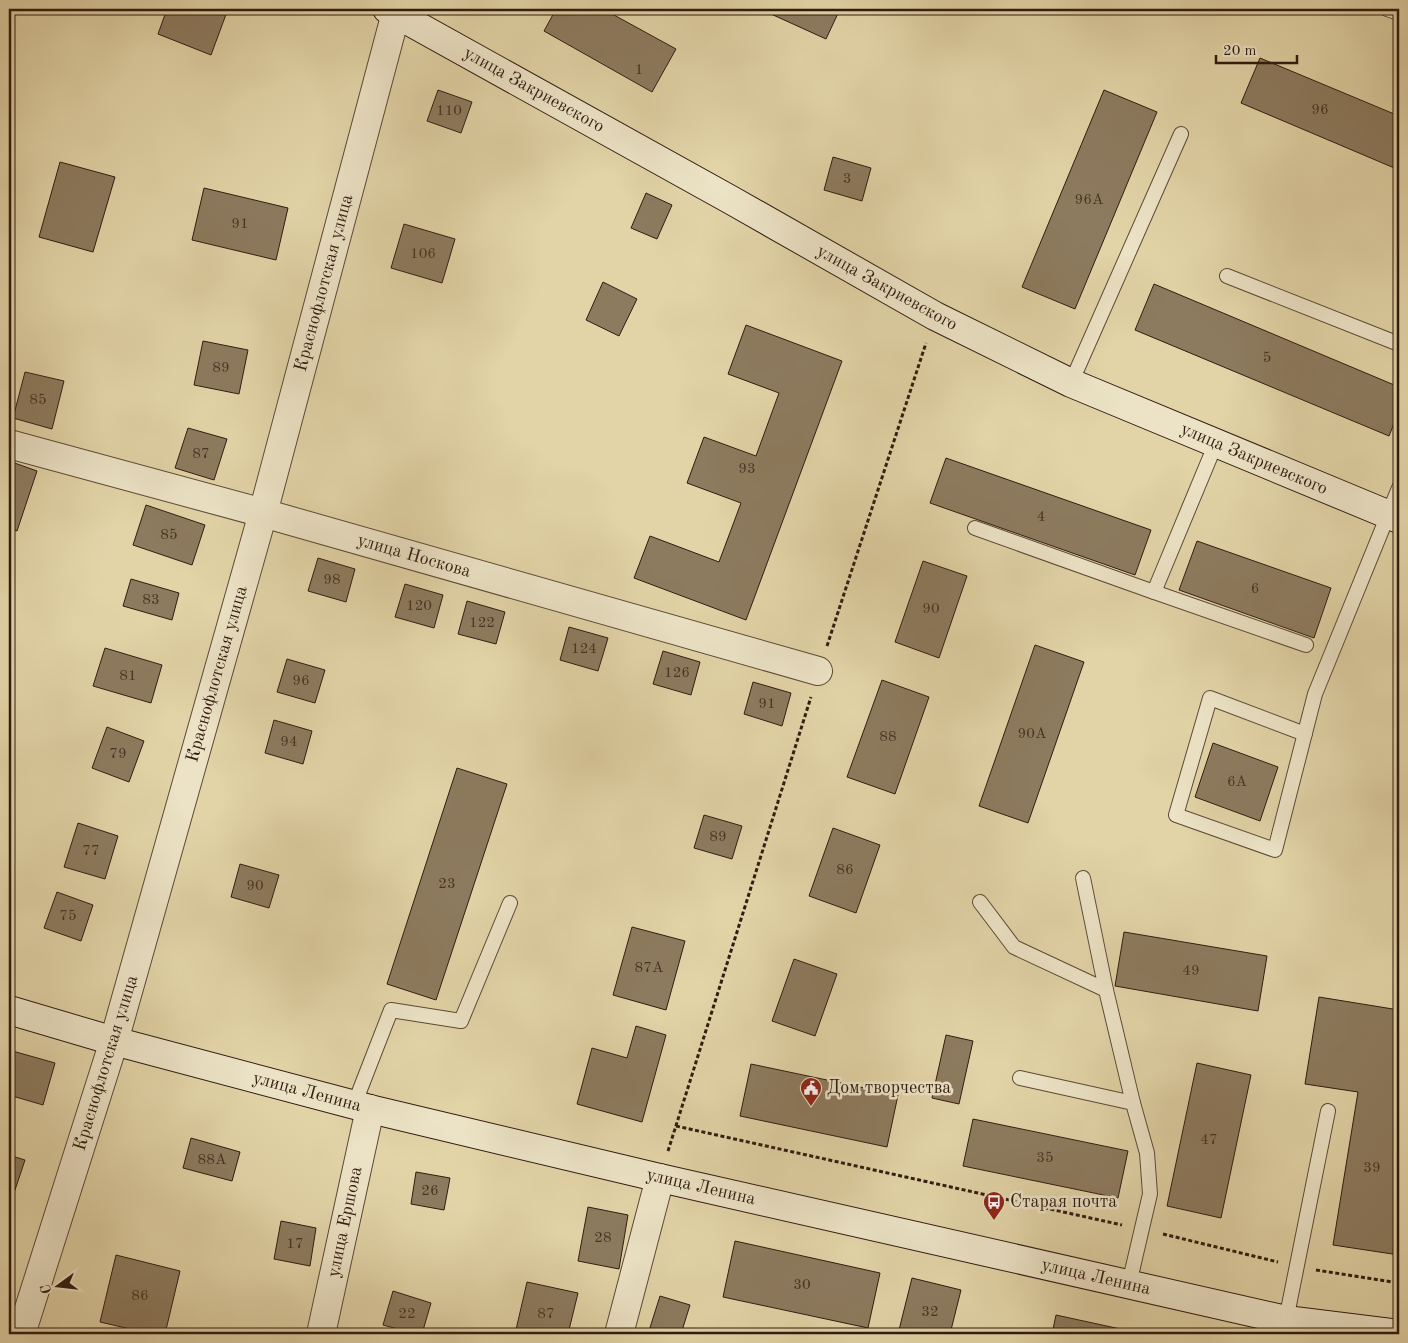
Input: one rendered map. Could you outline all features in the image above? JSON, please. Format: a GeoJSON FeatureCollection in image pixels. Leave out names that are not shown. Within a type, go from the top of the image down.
{"type":"FeatureCollection","features":[{"type":"Feature","properties":{"kind":"street","name":"улица Закриевского"},"geometry":{"type":"LineString","coordinates":[[394,10],[935,316],[1071,383],[1393,517]]}},
{"type":"Feature","properties":{"kind":"street","name":"Краснофлотская улица"},"geometry":{"type":"LineString","coordinates":[[21,1334],[114,1041],[262,513],[394,10]]}},
{"type":"Feature","properties":{"kind":"street","name":"улица Носкова"},"geometry":{"type":"LineString","coordinates":[[9,444],[262,513],[818,672]]}},
{"type":"Feature","properties":{"kind":"street","name":"улица Ленина"},"geometry":{"type":"LineString","coordinates":[[9,1010],[114,1041],[362,1107],[660,1178],[1129,1284],[1285,1327],[1399,1334]]}},
{"type":"Feature","properties":{"kind":"street","name":"улица Ершова"},"geometry":{"type":"LineString","coordinates":[[321,1334],[362,1107]]}},
{"type":"Feature","properties":{"kind":"street"},"geometry":{"type":"LineString","coordinates":[[619,1334],[660,1178]]}},
{"type":"Feature","properties":{"kind":"lane"},"geometry":{"type":"LineString","coordinates":[[1386,9],[1399,14]]}},
{"type":"Feature","properties":{"kind":"lane"},"geometry":{"type":"LineString","coordinates":[[1071,383],[1181,134]]}},
{"type":"Feature","properties":{"kind":"lane"},"geometry":{"type":"LineString","coordinates":[[1227,276],[1399,344]]}},
{"type":"Feature","properties":{"kind":"lane"},"geometry":{"type":"LineString","coordinates":[[1154,592],[1216,443]]}},
{"type":"Feature","properties":{"kind":"lane"},"geometry":{"type":"LineString","coordinates":[[1305,734],[1210,698],[1176,815],[1275,850],[1305,734],[1315,694],[1393,517],[1399,488]]}},
{"type":"Feature","properties":{"kind":"lane"},"geometry":{"type":"LineString","coordinates":[[975,528],[1306,645]]}},
{"type":"Feature","properties":{"kind":"lane"},"geometry":{"type":"LineString","coordinates":[[1083,878],[1132,1103],[1147,1153],[1150,1194],[1129,1284]]}},
{"type":"Feature","properties":{"kind":"lane"},"geometry":{"type":"LineString","coordinates":[[980,902],[1014,947],[1106,990]]}},
{"type":"Feature","properties":{"kind":"lane"},"geometry":{"type":"LineString","coordinates":[[362,1107],[390,1010],[461,1021],[510,903]]}},
{"type":"Feature","properties":{"kind":"lane"},"geometry":{"type":"LineString","coordinates":[[1020,1078],[1132,1103]]}},
{"type":"Feature","properties":{"kind":"lane"},"geometry":{"type":"LineString","coordinates":[[1285,1327],[1328,1112]]}},
{"type":"Feature","properties":{"kind":"path"},"geometry":{"type":"LineString","coordinates":[[660,1178],[818,672],[935,316]]}},
{"type":"Feature","properties":{"kind":"path"},"geometry":{"type":"LineString","coordinates":[[676,1126],[1142,1229],[1297,1267],[1399,1283]]}},
{"type":"Feature","properties":{"kind":"building"},"geometry":{"type":"Polygon","coordinates":[[[167,9],[228,9],[211,55],[158,34],[167,9]]]}},
{"type":"Feature","properties":{"kind":"building"},"geometry":{"type":"Polygon","coordinates":[[[556,9],[603,9],[676,49],[652,92],[544,31],[556,9]]]}},
{"type":"Feature","properties":{"kind":"building"},"geometry":{"type":"Polygon","coordinates":[[[760,9],[840,9],[826,39],[760,9]]]}},
{"type":"Feature","properties":{"kind":"building"},"geometry":{"type":"Polygon","coordinates":[[[1260,58],[1399,116],[1399,170],[1241,103],[1260,58]]]}},
{"type":"Feature","properties":{"kind":"building"},"geometry":{"type":"Polygon","coordinates":[[[438,90],[472,102],[461,133],[427,121],[438,90]]]}},
{"type":"Feature","properties":{"kind":"building"},"geometry":{"type":"Polygon","coordinates":[[[1104,90],[1157,112],[1075,309],[1022,287],[1104,90]]]}},
{"type":"Feature","properties":{"kind":"building"},"geometry":{"type":"Polygon","coordinates":[[[833,157],[871,168],[862,201],[824,190],[833,157]]]}},
{"type":"Feature","properties":{"kind":"building"},"geometry":{"type":"Polygon","coordinates":[[[60,162],[115,177],[93,252],[39,237],[60,162]]]}},
{"type":"Feature","properties":{"kind":"building"},"geometry":{"type":"Polygon","coordinates":[[[204,188],[288,208],[276,260],[192,240],[204,188]]]}},
{"type":"Feature","properties":{"kind":"building"},"geometry":{"type":"Polygon","coordinates":[[[646,193],[672,205],[657,239],[631,228],[646,193]]]}},
{"type":"Feature","properties":{"kind":"building"},"geometry":{"type":"Polygon","coordinates":[[[404,224],[455,239],[442,283],[391,268],[404,224]]]}},
{"type":"Feature","properties":{"kind":"building"},"geometry":{"type":"Polygon","coordinates":[[[603,282],[637,299],[619,336],[586,320],[603,282]]]}},
{"type":"Feature","properties":{"kind":"building"},"geometry":{"type":"Polygon","coordinates":[[[1154,284],[1399,387],[1399,411],[1389,436],[1135,330],[1154,284]]]}},
{"type":"Feature","properties":{"kind":"building"},"geometry":{"type":"Polygon","coordinates":[[[746,325],[842,361],[746,620],[634,578],[650,536],[719,562],[741,503],[687,483],[704,437],[756,456],[779,393],[728,374],[746,325]]]}},
{"type":"Feature","properties":{"kind":"building"},"geometry":{"type":"Polygon","coordinates":[[[203,341],[248,350],[239,394],[194,385],[203,341]]]}},
{"type":"Feature","properties":{"kind":"building"},"geometry":{"type":"Polygon","coordinates":[[[25,372],[64,381],[52,429],[13,418],[25,372]]]}},
{"type":"Feature","properties":{"kind":"building"},"geometry":{"type":"Polygon","coordinates":[[[188,428],[227,439],[214,480],[175,468],[188,428]]]}},
{"type":"Feature","properties":{"kind":"building"},"geometry":{"type":"Polygon","coordinates":[[[946,458],[1151,530],[1135,575],[930,503],[946,458]]]}},
{"type":"Feature","properties":{"kind":"building"},"geometry":{"type":"Polygon","coordinates":[[[9,461],[37,471],[17,531],[9,528],[9,461]]]}},
{"type":"Feature","properties":{"kind":"building"},"geometry":{"type":"Polygon","coordinates":[[[146,505],[205,525],[192,565],[133,545],[146,505]]]}},
{"type":"Feature","properties":{"kind":"building"},"geometry":{"type":"Polygon","coordinates":[[[1197,541],[1331,588],[1314,638],[1179,590],[1197,541]]]}},
{"type":"Feature","properties":{"kind":"building"},"geometry":{"type":"Polygon","coordinates":[[[318,558],[355,569],[346,602],[308,591],[318,558]]]}},
{"type":"Feature","properties":{"kind":"building"},"geometry":{"type":"Polygon","coordinates":[[[923,561],[967,576],[939,658],[895,642],[923,561]]]}},
{"type":"Feature","properties":{"kind":"building"},"geometry":{"type":"Polygon","coordinates":[[[131,579],[179,593],[172,620],[123,606],[131,579]]]}},
{"type":"Feature","properties":{"kind":"building"},"geometry":{"type":"Polygon","coordinates":[[[405,584],[443,595],[434,628],[395,617],[405,584]]]}},
{"type":"Feature","properties":{"kind":"building"},"geometry":{"type":"Polygon","coordinates":[[[467,601],[505,612],[496,644],[458,634],[467,601]]]}},
{"type":"Feature","properties":{"kind":"building"},"geometry":{"type":"Polygon","coordinates":[[[569,627],[608,638],[598,671],[560,660],[569,627]]]}},
{"type":"Feature","properties":{"kind":"building"},"geometry":{"type":"Polygon","coordinates":[[[1035,645],[1084,662],[1028,823],[979,806],[1035,645]]]}},
{"type":"Feature","properties":{"kind":"building"},"geometry":{"type":"Polygon","coordinates":[[[105,648],[162,665],[151,703],[93,686],[105,648]]]}},
{"type":"Feature","properties":{"kind":"building"},"geometry":{"type":"Polygon","coordinates":[[[663,651],[700,662],[691,695],[653,684],[663,651]]]}},
{"type":"Feature","properties":{"kind":"building"},"geometry":{"type":"Polygon","coordinates":[[[287,659],[325,670],[315,703],[277,692],[287,659]]]}},
{"type":"Feature","properties":{"kind":"building"},"geometry":{"type":"Polygon","coordinates":[[[882,680],[929,697],[895,794],[847,777],[882,680]]]}},
{"type":"Feature","properties":{"kind":"building"},"geometry":{"type":"Polygon","coordinates":[[[753,682],[791,693],[782,726],[744,714],[753,682]]]}},
{"type":"Feature","properties":{"kind":"building"},"geometry":{"type":"Polygon","coordinates":[[[274,720],[312,731],[303,764],[265,753],[274,720]]]}},
{"type":"Feature","properties":{"kind":"building"},"geometry":{"type":"Polygon","coordinates":[[[107,727],[144,741],[129,782],[92,768],[107,727]]]}},
{"type":"Feature","properties":{"kind":"building"},"geometry":{"type":"Polygon","coordinates":[[[1213,743],[1278,767],[1260,821],[1195,797],[1213,743]]]}},
{"type":"Feature","properties":{"kind":"building"},"geometry":{"type":"Polygon","coordinates":[[[457,768],[507,784],[436,1000],[387,984],[457,768]]]}},
{"type":"Feature","properties":{"kind":"building"},"geometry":{"type":"Polygon","coordinates":[[[704,815],[742,826],[732,859],[694,848],[704,815]]]}},
{"type":"Feature","properties":{"kind":"building"},"geometry":{"type":"Polygon","coordinates":[[[78,823],[118,836],[105,879],[64,867],[78,823]]]}},
{"type":"Feature","properties":{"kind":"building"},"geometry":{"type":"Polygon","coordinates":[[[833,828],[880,845],[856,913],[809,896],[833,828]]]}},
{"type":"Feature","properties":{"kind":"building"},"geometry":{"type":"Polygon","coordinates":[[[240,864],[279,875],[269,908],[231,897],[240,864]]]}},
{"type":"Feature","properties":{"kind":"building"},"geometry":{"type":"Polygon","coordinates":[[[57,892],[93,905],[81,941],[44,928],[57,892]]]}},
{"type":"Feature","properties":{"kind":"building"},"geometry":{"type":"Polygon","coordinates":[[[632,927],[685,941],[666,1010],[613,995],[632,927]]]}},
{"type":"Feature","properties":{"kind":"building"},"geometry":{"type":"Polygon","coordinates":[[[1124,932],[1267,956],[1258,1011],[1115,986],[1124,932]]]}},
{"type":"Feature","properties":{"kind":"building"},"geometry":{"type":"Polygon","coordinates":[[[794,959],[837,974],[815,1036],[772,1021],[794,959]]]}},
{"type":"Feature","properties":{"kind":"building"},"geometry":{"type":"Polygon","coordinates":[[[1319,997],[1399,1010],[1399,1255],[1333,1245],[1358,1092],[1305,1084],[1319,997]]]}},
{"type":"Feature","properties":{"kind":"building"},"geometry":{"type":"Polygon","coordinates":[[[636,1026],[666,1035],[642,1122],[577,1104],[592,1048],[627,1058],[636,1026]]]}},
{"type":"Feature","properties":{"kind":"building"},"geometry":{"type":"Polygon","coordinates":[[[946,1035],[973,1041],[959,1104],[932,1098],[946,1035]]]}},
{"type":"Feature","properties":{"kind":"building"},"geometry":{"type":"Polygon","coordinates":[[[9,1050],[55,1063],[43,1105],[9,1095],[9,1050]]]}},
{"type":"Feature","properties":{"kind":"building"},"geometry":{"type":"Polygon","coordinates":[[[1197,1063],[1251,1075],[1221,1218],[1167,1206],[1197,1063]]]}},
{"type":"Feature","properties":{"kind":"building"},"geometry":{"type":"Polygon","coordinates":[[[751,1064],[898,1095],[887,1147],[740,1116],[751,1064]]]}},
{"type":"Feature","properties":{"kind":"building"},"geometry":{"type":"Polygon","coordinates":[[[973,1119],[1128,1151],[1118,1198],[963,1166],[973,1119]]]}},
{"type":"Feature","properties":{"kind":"building"},"geometry":{"type":"Polygon","coordinates":[[[191,1138],[240,1152],[232,1181],[183,1168],[191,1138]]]}},
{"type":"Feature","properties":{"kind":"building"},"geometry":{"type":"Polygon","coordinates":[[[9,1155],[25,1160],[11,1202],[9,1201],[9,1155]]]}},
{"type":"Feature","properties":{"kind":"building"},"geometry":{"type":"Polygon","coordinates":[[[416,1172],[450,1178],[444,1210],[411,1204],[416,1172]]]}},
{"type":"Feature","properties":{"kind":"building"},"geometry":{"type":"Polygon","coordinates":[[[588,1207],[628,1215],[619,1269],[578,1261],[588,1207]]]}},
{"type":"Feature","properties":{"kind":"building"},"geometry":{"type":"Polygon","coordinates":[[[281,1221],[316,1228],[310,1266],[274,1259],[281,1221]]]}},
{"type":"Feature","properties":{"kind":"building"},"geometry":{"type":"Polygon","coordinates":[[[735,1241],[880,1273],[868,1328],[723,1297],[735,1241]]]}},
{"type":"Feature","properties":{"kind":"building"},"geometry":{"type":"Polygon","coordinates":[[[116,1255],[180,1271],[165,1334],[152,1334],[100,1322],[116,1255]]]}},
{"type":"Feature","properties":{"kind":"building"},"geometry":{"type":"Polygon","coordinates":[[[912,1278],[961,1290],[950,1334],[898,1334],[912,1278]]]}},
{"type":"Feature","properties":{"kind":"building"},"geometry":{"type":"Polygon","coordinates":[[[527,1282],[578,1293],[568,1334],[515,1334],[527,1282]]]}},
{"type":"Feature","properties":{"kind":"building"},"geometry":{"type":"Polygon","coordinates":[[[393,1291],[431,1303],[422,1334],[383,1325],[393,1291]]]}},
{"type":"Feature","properties":{"kind":"building"},"geometry":{"type":"Polygon","coordinates":[[[660,1296],[690,1305],[681,1334],[648,1334],[660,1296]]]}},
{"type":"Feature","properties":{"kind":"building"},"geometry":{"type":"Polygon","coordinates":[[[1056,1315],[1139,1333],[1052,1334],[1056,1315]]]}},
{"type":"Feature","properties":{"kind":"place","name":"Дом творчества"},"geometry":{"type":"Point","coordinates":[811,1107]}},
{"type":"Feature","properties":{"kind":"place","name":"Старая почта"},"geometry":{"type":"Point","coordinates":[994,1221]}}]}
